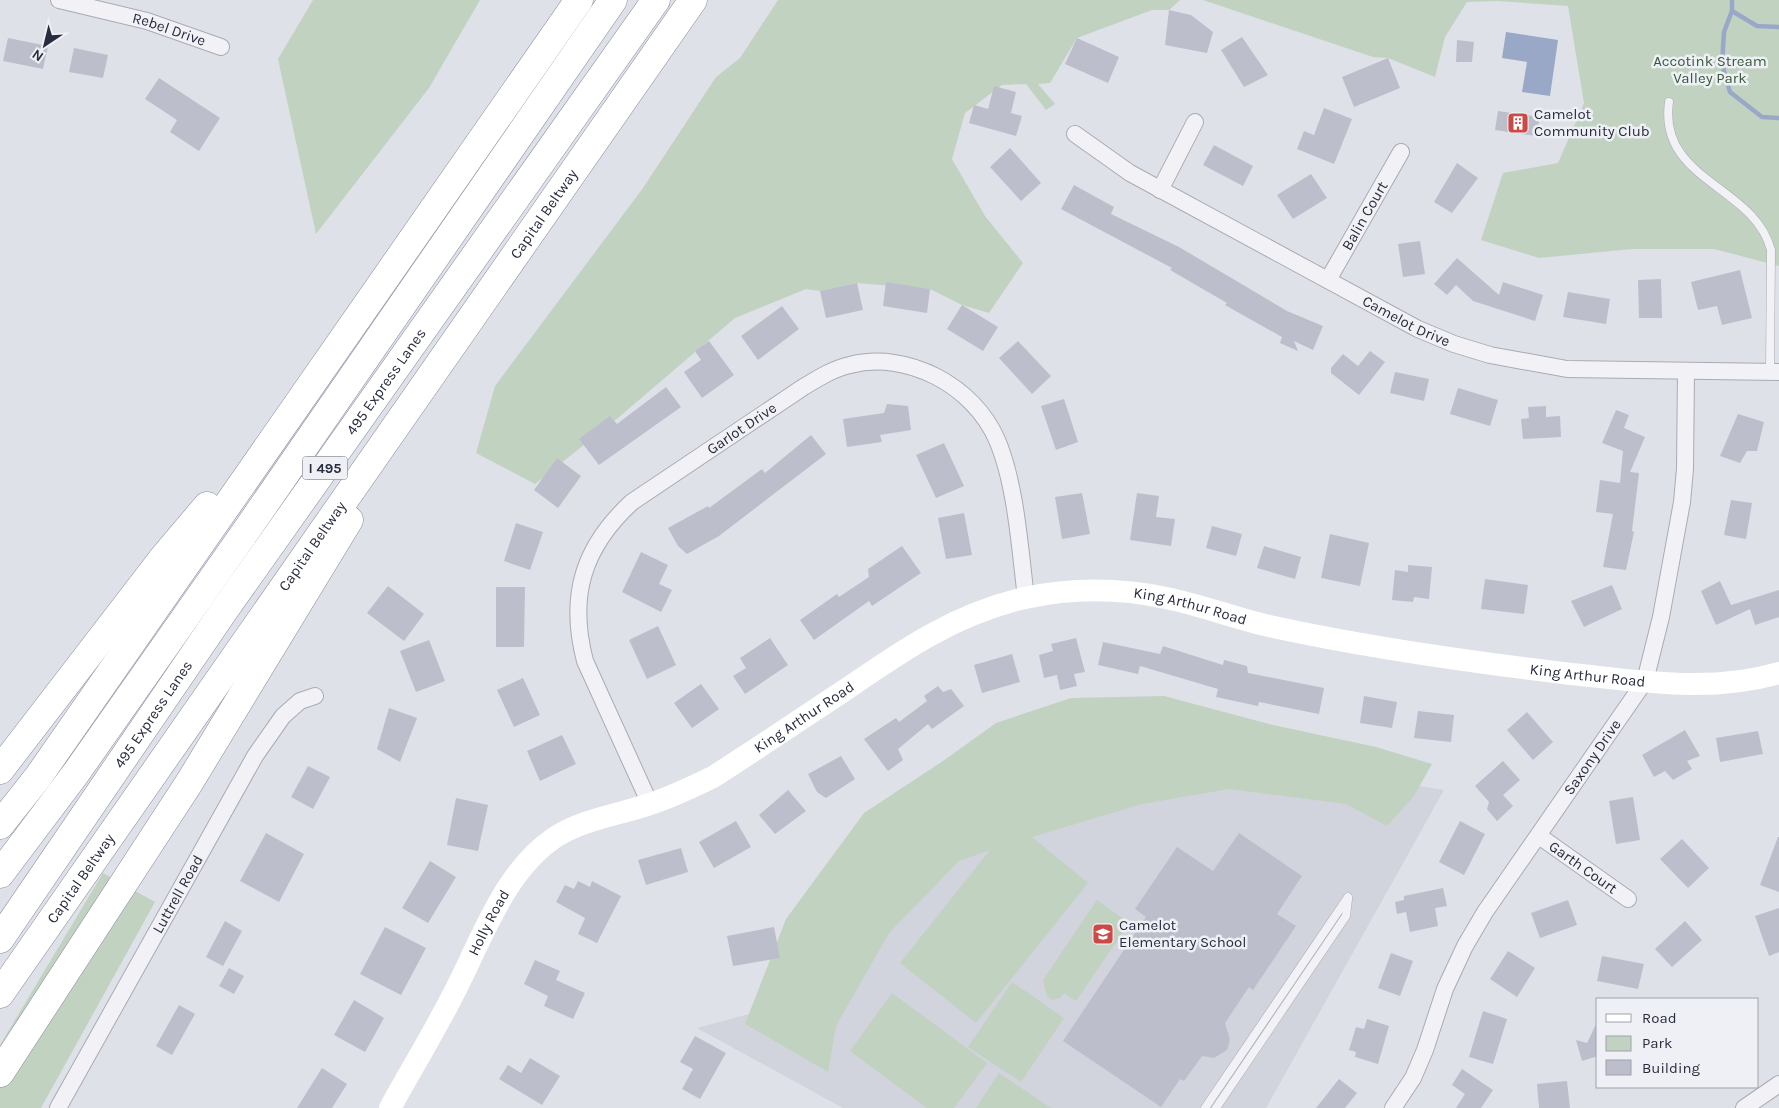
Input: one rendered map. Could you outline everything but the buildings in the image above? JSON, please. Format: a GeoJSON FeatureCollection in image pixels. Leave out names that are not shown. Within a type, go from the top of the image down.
{"type":"FeatureCollection","features":[{"type":"Feature","properties":{"kind":"highway"},"geometry":{"type":"LineString","coordinates":[[0,825],[38,776],[580,0]]}},
{"type":"Feature","properties":{"kind":"highway","name":"495 Express Lanes"},"geometry":{"type":"LineString","coordinates":[[0,874],[76,773],[237,544],[613,0]]}},
{"type":"Feature","properties":{"kind":"highway","name":"495 Express Lanes"},"geometry":{"type":"LineString","coordinates":[[0,939],[218,620],[656,0]]}},
{"type":"Feature","properties":{"kind":"highway","name":"Capital Beltway"},"geometry":{"type":"LineString","coordinates":[[0,994],[693,0]]}},
{"type":"Feature","properties":{"kind":"highway"},"geometry":{"type":"LineString","coordinates":[[0,1073],[198,767],[327,560],[450,348]]}},
{"type":"Feature","properties":{"kind":"highway"},"geometry":{"type":"LineString","coordinates":[[0,770],[163,558],[319,373]]}},
{"type":"Feature","properties":{"kind":"street","name":"Rebel Drive"},"geometry":{"type":"LineString","coordinates":[[59,0],[148,21],[221,47]]}},
{"type":"Feature","properties":{"kind":"street"},"geometry":{"type":"LineString","coordinates":[[1160,190],[1195,122]]}},
{"type":"Feature","properties":{"kind":"street","name":"Camelot Drive"},"geometry":{"type":"LineString","coordinates":[[1075,134],[1130,173],[1160,190],[1418,329],[1454,344],[1490,356],[1567,369],[1774,372]]}},
{"type":"Feature","properties":{"kind":"street","name":"Balin Court"},"geometry":{"type":"LineString","coordinates":[[1328,280],[1401,152]]}},
{"type":"Feature","properties":{"kind":"street","name":"Garlot Drive"},"geometry":{"type":"LineString","coordinates":[[650,804],[585,661],[579,640],[578,595],[590,555],[615,518],[632,502],[802,388],[829,372],[849,365],[870,361],[910,365],[950,385],[968,400],[984,418],[1003,455],[1026,598]]}},
{"type":"Feature","properties":{"kind":"street","name":"Saxony Drive"},"geometry":{"type":"LineString","coordinates":[[1393,1108],[1413,1078],[1425,1050],[1445,990],[1465,946],[1485,912],[1645,682],[1661,617],[1682,502],[1685,468],[1686,371]]}},
{"type":"Feature","properties":{"kind":"street","name":"King Arthur Road"},"geometry":{"type":"LineString","coordinates":[[650,804],[682,792],[712,777],[927,635],[995,606],[1026,598],[1086,591],[1130,592],[1165,598],[1264,624],[1336,640],[1441,658],[1645,682],[1708,686],[1736,683],[1779,673]]}},
{"type":"Feature","properties":{"kind":"street","name":"Luttrell Road"},"geometry":{"type":"LineString","coordinates":[[58,1108],[255,756],[283,716],[300,700],[315,696]]}},
{"type":"Feature","properties":{"kind":"street","name":"Holly Road"},"geometry":{"type":"LineString","coordinates":[[390,1108],[456,990],[500,903],[530,859],[554,839],[570,829],[650,804]]}},
{"type":"Feature","properties":{"kind":"street","name":"Garth Court"},"geometry":{"type":"LineString","coordinates":[[1539,836],[1628,899]]}},
{"type":"Feature","properties":{"kind":"street"},"geometry":{"type":"LineString","coordinates":[[1744,1108],[1779,1084]]}},
{"type":"Feature","properties":{"kind":"lane"},"geometry":{"type":"LineString","coordinates":[[1669,102],[1668,126],[1677,150],[1747,212],[1768,236],[1771,250],[1774,372]]}},
{"type":"Feature","properties":{"kind":"lane"},"geometry":{"type":"LineString","coordinates":[[1205,1108],[1348,896],[1346,916],[1216,1108]]}},
{"type":"Feature","properties":{"kind":"shaded area","name":"Camelot Elementary School"},"geometry":{"type":"Polygon","coordinates":[[[1063,729],[1444,790],[1266,1108],[843,1108],[697,1028],[853,986],[831,881],[1063,729]]]}},
{"type":"Feature","properties":{"kind":"green space"},"geometry":{"type":"Polygon","coordinates":[[[313,0],[480,0],[429,88],[316,234],[278,59],[313,0]]]}},
{"type":"Feature","properties":{"kind":"green space"},"geometry":{"type":"Polygon","coordinates":[[[778,0],[1180,0],[1169,10],[1152,10],[1077,38],[1050,83],[1038,84],[1055,104],[1046,110],[1026,84],[1002,85],[965,113],[952,159],[985,216],[1023,263],[989,313],[962,305],[930,289],[857,283],[820,291],[806,289],[735,318],[619,417],[535,484],[476,453],[495,386],[643,188],[716,77],[740,58],[778,0]]]}},
{"type":"Feature","properties":{"kind":"green space","name":"Accotink Stream Valley Park"},"geometry":{"type":"Polygon","coordinates":[[[1203,0],[1779,0],[1779,266],[1714,249],[1632,249],[1539,258],[1481,240],[1503,173],[1558,163],[1584,103],[1568,6],[1497,1],[1467,2],[1445,37],[1435,77],[1388,58],[1373,57],[1203,0]]]}},
{"type":"Feature","properties":{"kind":"green space"},"geometry":{"type":"Polygon","coordinates":[[[1164,696],[1273,725],[1376,747],[1432,764],[1414,796],[1387,826],[1346,804],[1229,789],[1142,804],[1032,837],[1088,883],[976,1023],[900,963],[990,850],[959,861],[889,933],[836,1026],[828,1072],[745,1024],[786,919],[864,813],[943,761],[996,723],[1071,698],[1164,696]]]}},
{"type":"Feature","properties":{"kind":"green space"},"geometry":{"type":"Polygon","coordinates":[[[103,873],[155,902],[41,1108],[0,1108],[0,1045],[103,873]]]}},
{"type":"Feature","properties":{"kind":"green space"},"geometry":{"type":"Polygon","coordinates":[[[1097,900],[1129,923],[1076,1001],[1064,993],[1060,998],[1052,1000],[1047,996],[1043,980],[1097,900]]]}},
{"type":"Feature","properties":{"kind":"green space"},"geometry":{"type":"Polygon","coordinates":[[[1012,982],[1064,1018],[1021,1082],[968,1047],[1012,982]]]}},
{"type":"Feature","properties":{"kind":"green space"},"geometry":{"type":"Polygon","coordinates":[[[892,993],[987,1063],[954,1108],[927,1108],[850,1051],[892,993]]]}},
{"type":"Feature","properties":{"kind":"green space"},"geometry":{"type":"Polygon","coordinates":[[[999,1073],[1051,1108],[976,1108],[999,1073]]]}},
{"type":"Feature","properties":{"kind":"water"},"geometry":{"type":"Polygon","coordinates":[[[1506,32],[1558,40],[1550,96],[1522,92],[1527,62],[1502,58],[1506,32]]]}},
{"type":"Feature","properties":{"kind":"waterway"},"geometry":{"type":"LineString","coordinates":[[1732,0],[1732,11],[1757,26],[1779,27]]}},
{"type":"Feature","properties":{"kind":"waterway"},"geometry":{"type":"LineString","coordinates":[[1732,11],[1724,32],[1722,64],[1730,92],[1762,117],[1779,118]]}},
{"type":"Feature","properties":{"kind":"place","name":"Camelot Community Club"},"geometry":{"type":"Point","coordinates":[1518,123]}},
{"type":"Feature","properties":{"kind":"place","name":"Camelot Elementary School"},"geometry":{"type":"Point","coordinates":[1103,934]}}]}
